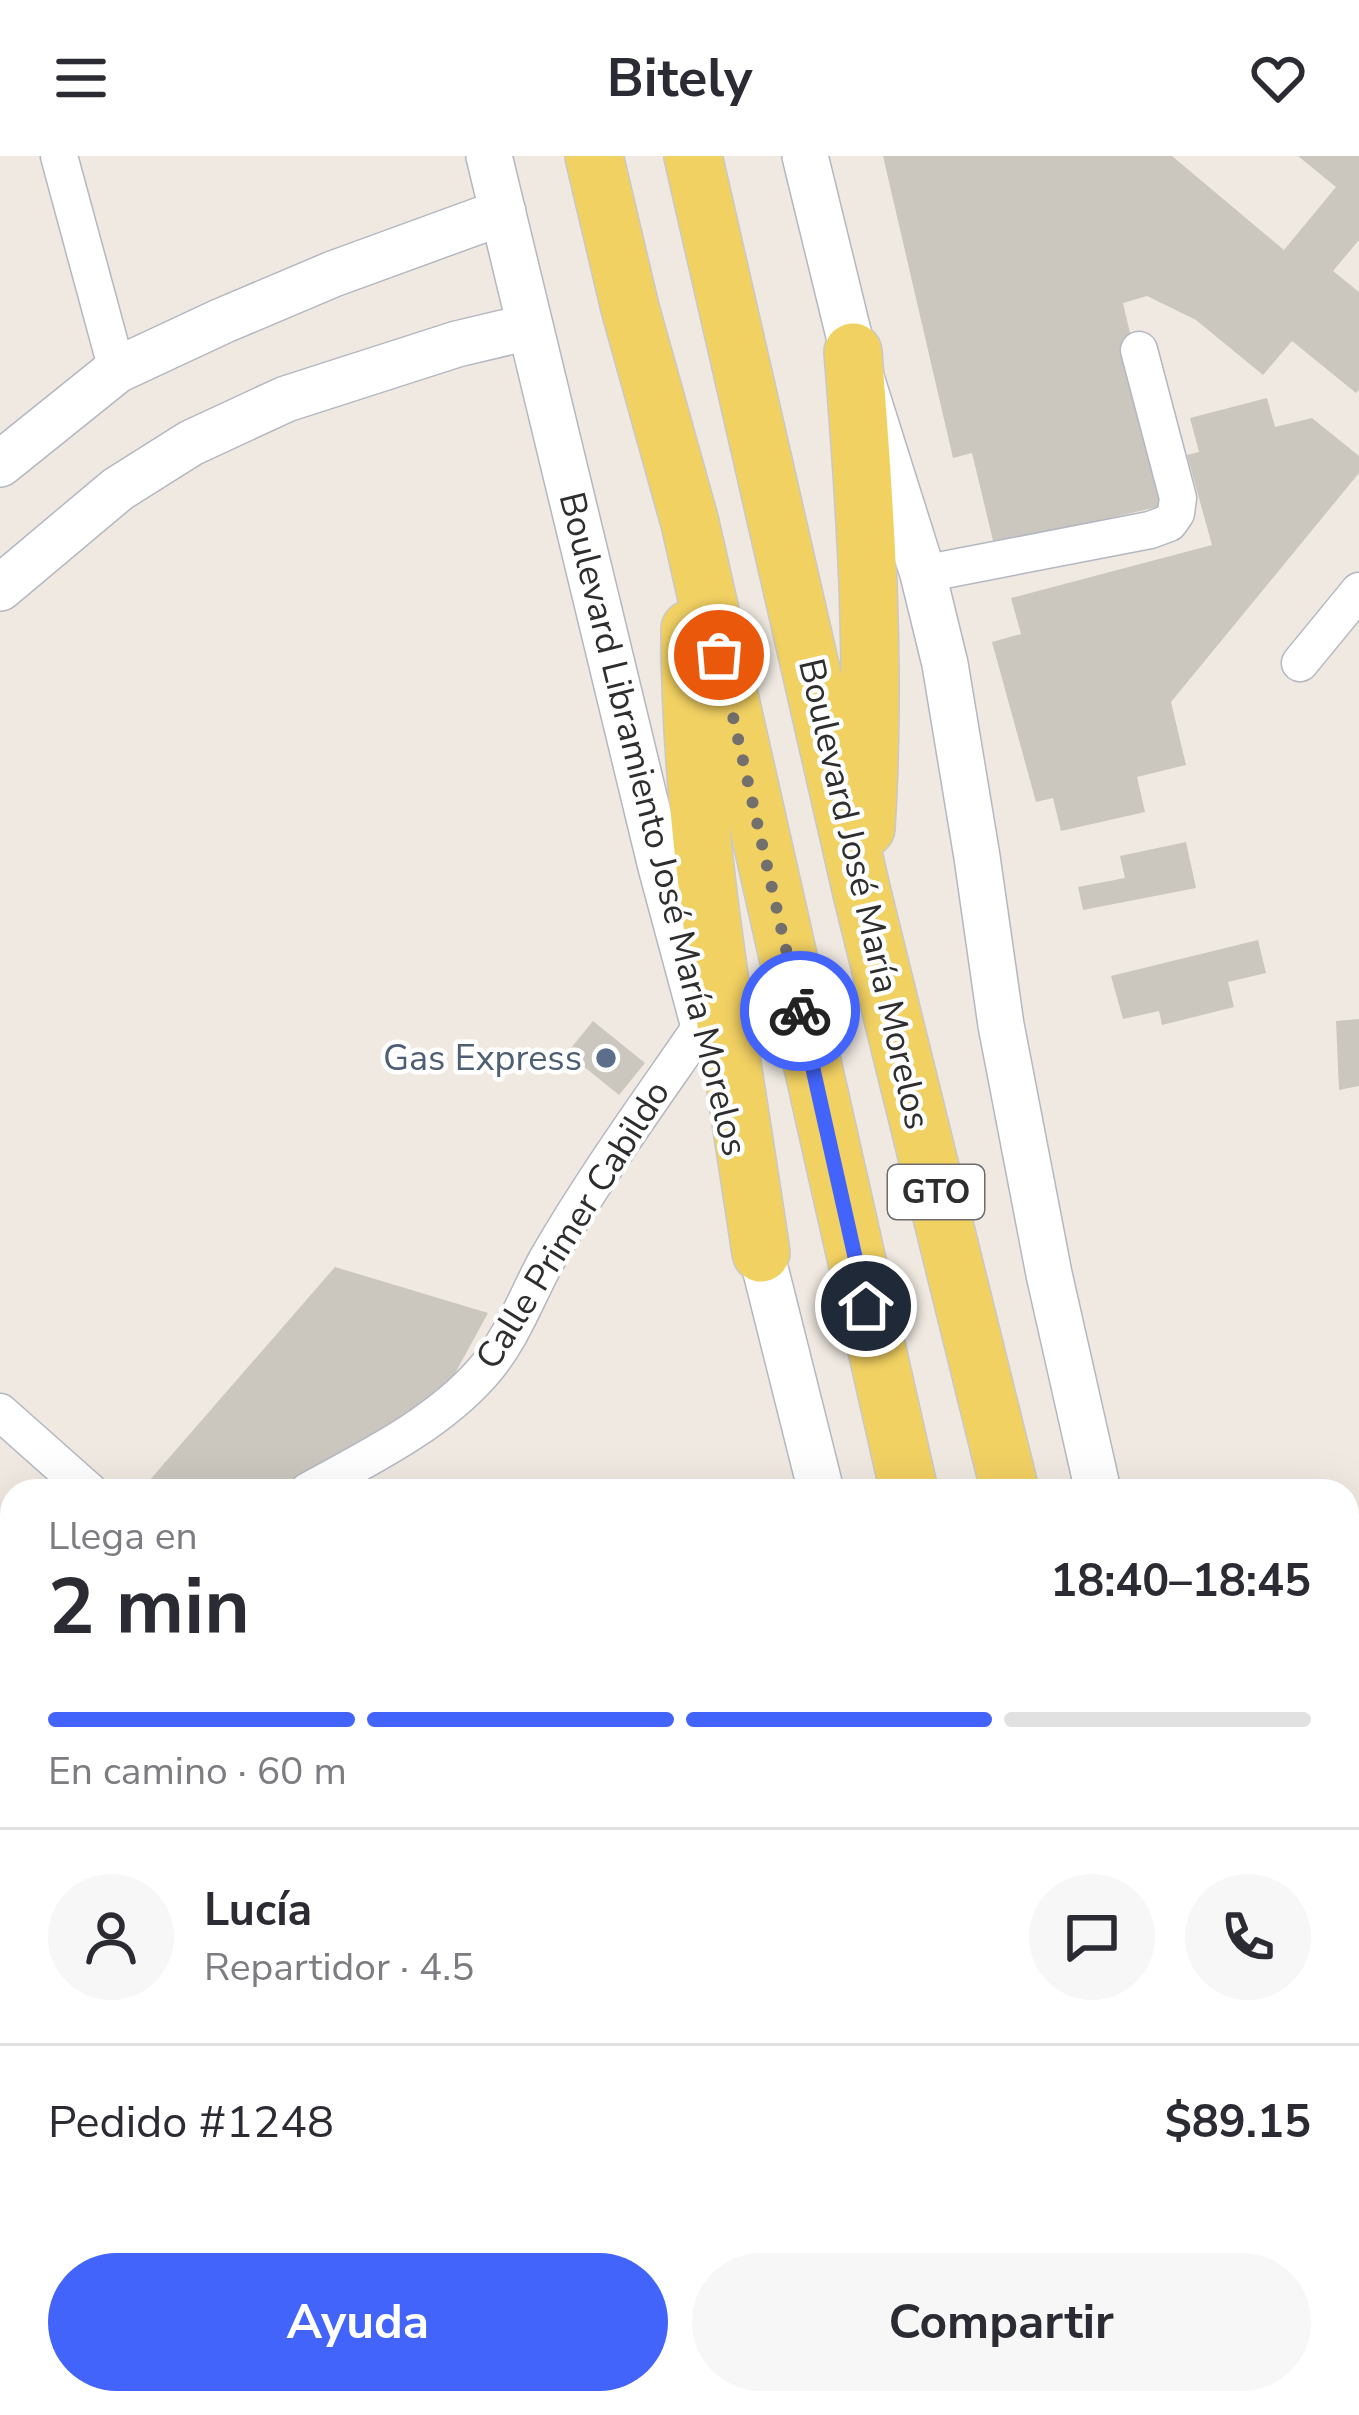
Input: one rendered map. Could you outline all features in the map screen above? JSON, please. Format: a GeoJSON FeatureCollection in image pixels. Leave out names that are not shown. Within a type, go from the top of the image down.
{"type":"FeatureCollection","features":[{"type":"Feature","properties":{"kind":"main road","name":"GTO"},"geometry":{"type":"LineString","coordinates":[[594,156],[630,308],[690,523],[906,1479]]}},
{"type":"Feature","properties":{"kind":"main road","name":"Boulevard José María Morelos"},"geometry":{"type":"LineString","coordinates":[[693,156],[862,892],[1007,1479]]}},
{"type":"Feature","properties":{"kind":"main road"},"geometry":{"type":"LineString","coordinates":[[853,352],[871,662],[862,892]]}},
{"type":"Feature","properties":{"kind":"main road"},"geometry":{"type":"LineString","coordinates":[[690,523],[692,727],[709,899],[761,1253]]}},
{"type":"Feature","properties":{"kind":"street"},"geometry":{"type":"LineString","coordinates":[[59,156],[117,370]]}},
{"type":"Feature","properties":{"kind":"street","name":"Boulevard Libramiento José María Morelos"},"geometry":{"type":"LineString","coordinates":[[489,156],[655,846],[818,1479]]}},
{"type":"Feature","properties":{"kind":"street"},"geometry":{"type":"LineString","coordinates":[[805,156],[853,352],[945,664],[1001,1025],[1049,1274],[1095,1479]]}},
{"type":"Feature","properties":{"kind":"street"},"geometry":{"type":"LineString","coordinates":[[0,464],[117,370],[333,274],[503,212]]}},
{"type":"Feature","properties":{"kind":"street"},"geometry":{"type":"LineString","coordinates":[[0,588],[118,489],[191,443],[286,399],[457,344],[529,327]]}},
{"type":"Feature","properties":{"kind":"street"},"geometry":{"type":"LineString","coordinates":[[922,574],[1114,539],[1169,523],[1178,498],[1139,350]]}},
{"type":"Feature","properties":{"kind":"street"},"geometry":{"type":"LineString","coordinates":[[1300,663],[1359,591]]}},
{"type":"Feature","properties":{"kind":"street","name":"Calle Primer Cabildo"},"geometry":{"type":"LineString","coordinates":[[329,1479],[446,1407],[484,1371],[556,1245],[703,1024]]}},
{"type":"Feature","properties":{"kind":"street"},"geometry":{"type":"LineString","coordinates":[[0,1412],[75,1479]]}},
{"type":"Feature","properties":{"kind":"building"},"geometry":{"type":"Polygon","coordinates":[[[883,156],[1172,156],[1284,250],[1336,187],[1298,156],[1359,156],[1359,240],[1333,271],[1359,292],[1359,390],[1356,393],[1292,341],[1263,375],[1196,320],[1147,296],[1123,303],[1170,504],[994,545],[972,453],[953,458],[883,156]]]}},
{"type":"Feature","properties":{"kind":"building"},"geometry":{"type":"Polygon","coordinates":[[[1267,398],[1275,427],[1312,418],[1359,456],[1359,473],[1171,702],[1186,765],[1137,777],[1145,812],[1061,831],[1053,798],[1036,802],[992,642],[1021,634],[1011,598],[1212,545],[1187,455],[1199,452],[1190,418],[1267,398]]]}},
{"type":"Feature","properties":{"kind":"building"},"geometry":{"type":"Polygon","coordinates":[[[1186,842],[1196,888],[1083,910],[1078,887],[1125,878],[1120,856],[1186,842]]]}},
{"type":"Feature","properties":{"kind":"building"},"geometry":{"type":"Polygon","coordinates":[[[1258,940],[1266,973],[1228,982],[1234,1007],[1162,1025],[1159,1011],[1123,1019],[1111,976],[1258,940]]]}},
{"type":"Feature","properties":{"kind":"building"},"geometry":{"type":"Polygon","coordinates":[[[1359,1019],[1359,1086],[1339,1090],[1336,1021],[1359,1019]]]}},
{"type":"Feature","properties":{"kind":"building","name":"Gas Express"},"geometry":{"type":"Polygon","coordinates":[[[593,1021],[645,1063],[619,1095],[567,1053],[593,1021]]]}},
{"type":"Feature","properties":{"kind":"building"},"geometry":{"type":"Polygon","coordinates":[[[335,1267],[488,1313],[447,1388],[301,1479],[151,1479],[335,1267]]]}},
{"type":"Feature","properties":{"kind":"way so far"},"geometry":{"type":"LineString","coordinates":[[719,655],[800,1011]]}},
{"type":"Feature","properties":{"kind":"place","name":"Gas Express"},"geometry":{"type":"Point","coordinates":[606,1058]}},
{"type":"Feature","properties":{"kind":"route"},"geometry":{"type":"LineString","coordinates":[[800,1011],[866,1306]]}}]}
